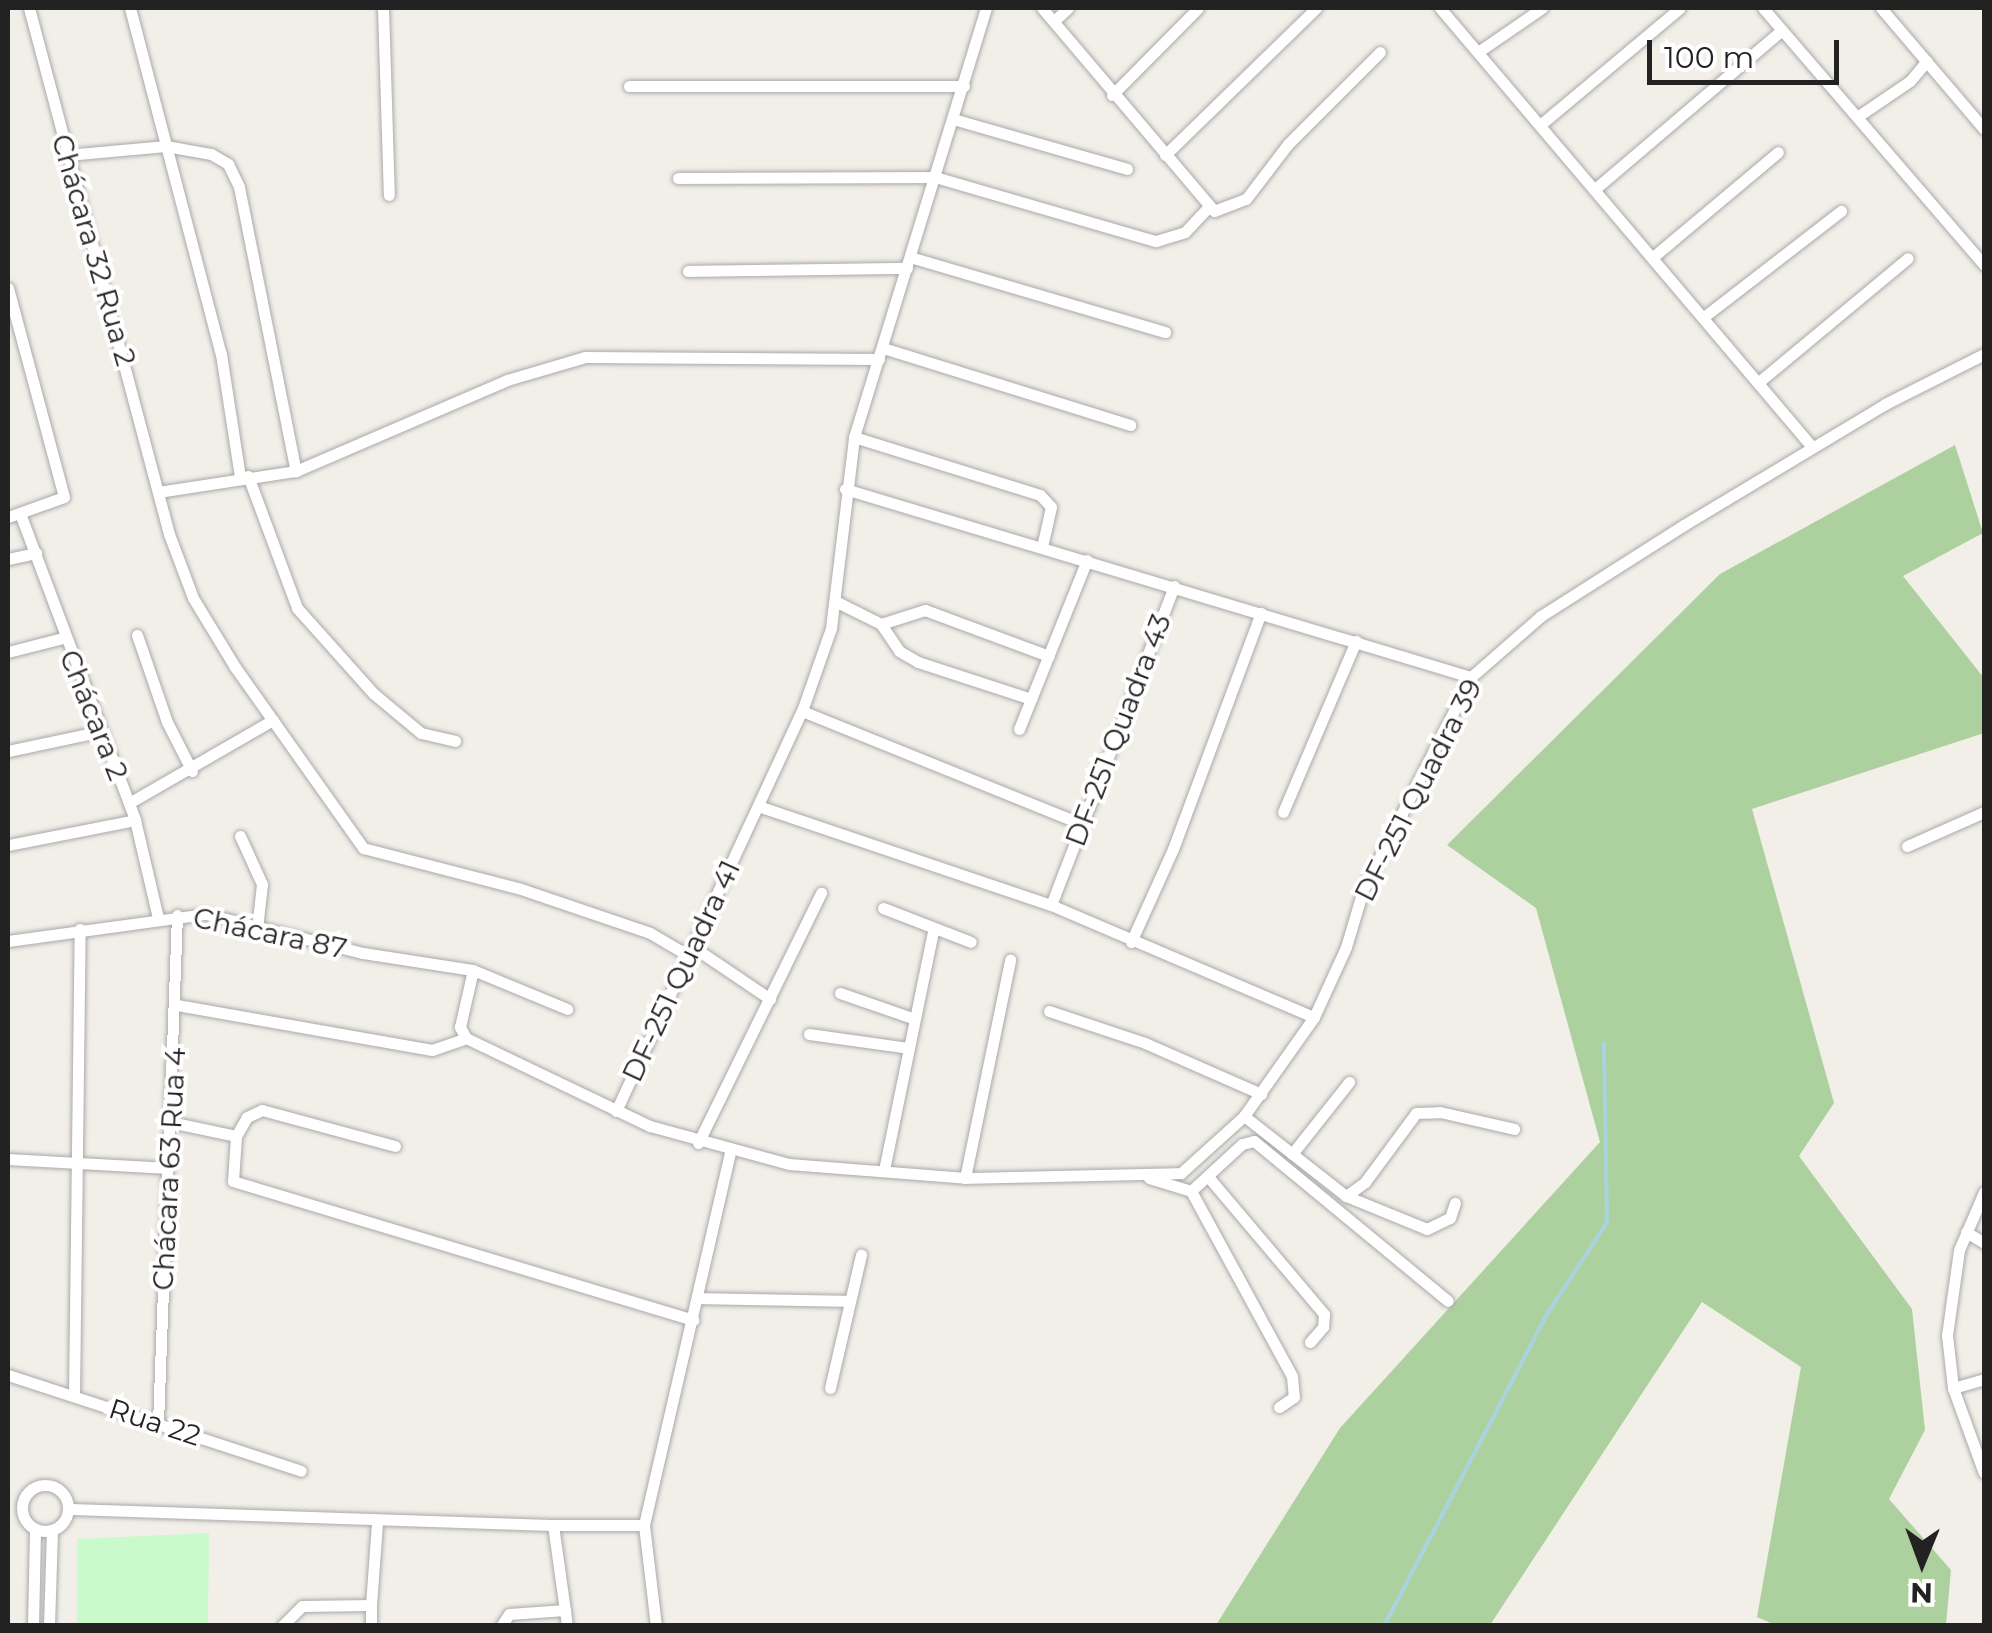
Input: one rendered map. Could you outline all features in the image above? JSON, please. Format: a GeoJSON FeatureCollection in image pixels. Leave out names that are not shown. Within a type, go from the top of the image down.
{"type":"FeatureCollection","features":[{"type":"Feature","properties":{"kind":"street","name":"Chácara 32 Rua 2"},"geometry":{"type":"LineString","coordinates":[[29,8],[158,492],[192,598],[363,848],[518,888],[650,933],[691,951],[770,999]]}},
{"type":"Feature","properties":{"kind":"street"},"geometry":{"type":"LineString","coordinates":[[130,8],[221,354],[244,476],[297,608],[374,694],[421,734],[455,740]]}},
{"type":"Feature","properties":{"kind":"street"},"geometry":{"type":"LineString","coordinates":[[383,8],[389,196]]}},
{"type":"Feature","properties":{"kind":"street"},"geometry":{"type":"LineString","coordinates":[[986,8],[854,437],[845,490],[1174,586]]}},
{"type":"Feature","properties":{"kind":"street"},"geometry":{"type":"LineString","coordinates":[[1042,8],[1208,207],[1223,211],[1246,199],[1288,144],[1380,52]]}},
{"type":"Feature","properties":{"kind":"street"},"geometry":{"type":"LineString","coordinates":[[1054,21],[1068,8]]}},
{"type":"Feature","properties":{"kind":"street"},"geometry":{"type":"LineString","coordinates":[[1112,95],[1198,8]]}},
{"type":"Feature","properties":{"kind":"street"},"geometry":{"type":"LineString","coordinates":[[1165,155],[1316,8]]}},
{"type":"Feature","properties":{"kind":"street"},"geometry":{"type":"LineString","coordinates":[[1440,8],[1812,447]]}},
{"type":"Feature","properties":{"kind":"street"},"geometry":{"type":"LineString","coordinates":[[1478,52],[1542,8]]}},
{"type":"Feature","properties":{"kind":"street"},"geometry":{"type":"LineString","coordinates":[[1540,125],[1680,8]]}},
{"type":"Feature","properties":{"kind":"street"},"geometry":{"type":"LineString","coordinates":[[1763,8],[1984,265]]}},
{"type":"Feature","properties":{"kind":"street"},"geometry":{"type":"LineString","coordinates":[[1882,8],[1984,129]]}},
{"type":"Feature","properties":{"kind":"street"},"geometry":{"type":"LineString","coordinates":[[1595,189],[1782,30]]}},
{"type":"Feature","properties":{"kind":"street"},"geometry":{"type":"LineString","coordinates":[[1858,117],[1910,81],[1927,61]]}},
{"type":"Feature","properties":{"kind":"street"},"geometry":{"type":"LineString","coordinates":[[629,86],[964,86]]}},
{"type":"Feature","properties":{"kind":"street"},"geometry":{"type":"LineString","coordinates":[[953,119],[1127,168]]}},
{"type":"Feature","properties":{"kind":"street"},"geometry":{"type":"LineString","coordinates":[[67,155],[166,146],[211,154],[234,172],[296,471]]}},
{"type":"Feature","properties":{"kind":"street"},"geometry":{"type":"LineString","coordinates":[[1653,257],[1778,152]]}},
{"type":"Feature","properties":{"kind":"street"},"geometry":{"type":"LineString","coordinates":[[678,178],[935,176],[1156,240],[1185,232],[1208,207]]}},
{"type":"Feature","properties":{"kind":"street"},"geometry":{"type":"LineString","coordinates":[[1704,316],[1841,211]]}},
{"type":"Feature","properties":{"kind":"street"},"geometry":{"type":"LineString","coordinates":[[1760,382],[1908,258]]}},
{"type":"Feature","properties":{"kind":"street"},"geometry":{"type":"LineString","coordinates":[[688,270],[908,262],[1165,332]]}},
{"type":"Feature","properties":{"kind":"street"},"geometry":{"type":"LineString","coordinates":[[8,288],[63,500],[8,518]]}},
{"type":"Feature","properties":{"kind":"street"},"geometry":{"type":"LineString","coordinates":[[158,492],[296,471],[478,392],[585,357],[881,353],[1130,426]]}},
{"type":"Feature","properties":{"kind":"street","name":"DF-251 Quadra 39"},"geometry":{"type":"LineString","coordinates":[[884,1170],[966,1178],[1147,1177],[1194,1166],[1244,1116],[1314,1016],[1346,947],[1363,890],[1472,677],[1540,616],[1812,447],[1984,354]]}},
{"type":"Feature","properties":{"kind":"street"},"geometry":{"type":"LineString","coordinates":[[854,437],[1040,494],[1051,507],[1042,547]]}},
{"type":"Feature","properties":{"kind":"street","name":"DF-251 Quadra 41"},"geometry":{"type":"LineString","coordinates":[[845,490],[837,602],[802,711],[616,1111],[730,1152],[827,1169],[884,1170]]}},
{"type":"Feature","properties":{"kind":"street","name":"Chácara 2"},"geometry":{"type":"LineString","coordinates":[[21,516],[62,638],[135,820],[158,918]]}},
{"type":"Feature","properties":{"kind":"street"},"geometry":{"type":"LineString","coordinates":[[8,559],[36,553]]}},
{"type":"Feature","properties":{"kind":"street"},"geometry":{"type":"LineString","coordinates":[[1019,729],[1087,560]]}},
{"type":"Feature","properties":{"kind":"street","name":"DF-251 Quadra 43"},"geometry":{"type":"LineString","coordinates":[[1051,904],[1174,586],[1472,677]]}},
{"type":"Feature","properties":{"kind":"street"},"geometry":{"type":"LineString","coordinates":[[837,602],[881,624],[900,651],[918,662],[1031,699]]}},
{"type":"Feature","properties":{"kind":"street"},"geometry":{"type":"LineString","coordinates":[[881,624],[901,613],[925,610],[1049,656]]}},
{"type":"Feature","properties":{"kind":"street"},"geometry":{"type":"LineString","coordinates":[[1131,942],[1173,849],[1261,613]]}},
{"type":"Feature","properties":{"kind":"street"},"geometry":{"type":"LineString","coordinates":[[137,635],[167,722],[192,771]]}},
{"type":"Feature","properties":{"kind":"street"},"geometry":{"type":"LineString","coordinates":[[8,652],[62,638]]}},
{"type":"Feature","properties":{"kind":"street"},"geometry":{"type":"LineString","coordinates":[[1284,812],[1356,641]]}},
{"type":"Feature","properties":{"kind":"street"},"geometry":{"type":"LineString","coordinates":[[802,711],[1082,824]]}},
{"type":"Feature","properties":{"kind":"street"},"geometry":{"type":"LineString","coordinates":[[129,803],[192,771],[273,720]]}},
{"type":"Feature","properties":{"kind":"street"},"geometry":{"type":"LineString","coordinates":[[8,751],[102,731]]}},
{"type":"Feature","properties":{"kind":"street"},"geometry":{"type":"LineString","coordinates":[[758,806],[1051,904],[1131,942],[1314,1016]]}},
{"type":"Feature","properties":{"kind":"street"},"geometry":{"type":"LineString","coordinates":[[1906,846],[1984,812]]}},
{"type":"Feature","properties":{"kind":"street"},"geometry":{"type":"LineString","coordinates":[[8,845],[135,820]]}},
{"type":"Feature","properties":{"kind":"street"},"geometry":{"type":"LineString","coordinates":[[240,836],[262,884],[257,929]]}},
{"type":"Feature","properties":{"kind":"street"},"geometry":{"type":"LineString","coordinates":[[698,1142],[821,893]]}},
{"type":"Feature","properties":{"kind":"street"},"geometry":{"type":"LineString","coordinates":[[883,908],[933,931],[971,942]]}},
{"type":"Feature","properties":{"kind":"street","name":"Chácara 87"},"geometry":{"type":"LineString","coordinates":[[8,941],[206,914],[257,929],[473,970],[566,1009]]}},
{"type":"Feature","properties":{"kind":"street","name":"Chácara 63 Rua 4"},"geometry":{"type":"LineString","coordinates":[[158,1423],[177,1005],[177,915]]}},
{"type":"Feature","properties":{"kind":"street"},"geometry":{"type":"LineString","coordinates":[[74,1396],[80,929]]}},
{"type":"Feature","properties":{"kind":"street"},"geometry":{"type":"LineString","coordinates":[[884,1170],[933,931]]}},
{"type":"Feature","properties":{"kind":"street"},"geometry":{"type":"LineString","coordinates":[[966,1178],[1010,960]]}},
{"type":"Feature","properties":{"kind":"street"},"geometry":{"type":"LineString","coordinates":[[473,970],[460,1027],[466,1038],[616,1111]]}},
{"type":"Feature","properties":{"kind":"street"},"geometry":{"type":"LineString","coordinates":[[840,992],[915,1019]]}},
{"type":"Feature","properties":{"kind":"street"},"geometry":{"type":"LineString","coordinates":[[177,1005],[432,1050],[466,1038]]}},
{"type":"Feature","properties":{"kind":"street"},"geometry":{"type":"LineString","coordinates":[[1050,1011],[1145,1043],[1261,1094]]}},
{"type":"Feature","properties":{"kind":"street"},"geometry":{"type":"LineString","coordinates":[[808,1034],[908,1048]]}},
{"type":"Feature","properties":{"kind":"street"},"geometry":{"type":"LineString","coordinates":[[1292,1154],[1350,1082]]}},
{"type":"Feature","properties":{"kind":"street"},"geometry":{"type":"LineString","coordinates":[[395,1146],[262,1110],[247,1117],[236,1136],[233,1182],[694,1320]]}},
{"type":"Feature","properties":{"kind":"street"},"geometry":{"type":"LineString","coordinates":[[1346,1196],[1365,1182],[1416,1113],[1440,1112],[1514,1128]]}},
{"type":"Feature","properties":{"kind":"street"},"geometry":{"type":"LineString","coordinates":[[1244,1116],[1346,1196],[1427,1229],[1450,1218],[1455,1203]]}},
{"type":"Feature","properties":{"kind":"street"},"geometry":{"type":"LineString","coordinates":[[170,1122],[236,1136]]}},
{"type":"Feature","properties":{"kind":"street"},"geometry":{"type":"LineString","coordinates":[[1190,1192],[1210,1179],[1242,1144],[1254,1141],[1448,1301]]}},
{"type":"Feature","properties":{"kind":"street"},"geometry":{"type":"LineString","coordinates":[[656,1626],[644,1525],[730,1152]]}},
{"type":"Feature","properties":{"kind":"street"},"geometry":{"type":"LineString","coordinates":[[8,1159],[168,1168]]}},
{"type":"Feature","properties":{"kind":"street"},"geometry":{"type":"LineString","coordinates":[[1147,1177],[1190,1192],[1292,1376],[1294,1397],[1280,1407]]}},
{"type":"Feature","properties":{"kind":"street"},"geometry":{"type":"LineString","coordinates":[[1210,1179],[1324,1314],[1327,1320],[1310,1342]]}},
{"type":"Feature","properties":{"kind":"street"},"geometry":{"type":"LineString","coordinates":[[1984,1192],[1966,1232],[1948,1314],[1953,1388],[1984,1474]]}},
{"type":"Feature","properties":{"kind":"street"},"geometry":{"type":"LineString","coordinates":[[1966,1232],[1984,1243]]}},
{"type":"Feature","properties":{"kind":"street"},"geometry":{"type":"LineString","coordinates":[[830,1388],[862,1255]]}},
{"type":"Feature","properties":{"kind":"street"},"geometry":{"type":"LineString","coordinates":[[698,1298],[850,1301]]}},
{"type":"Feature","properties":{"kind":"street","name":"Rua 22"},"geometry":{"type":"LineString","coordinates":[[8,1375],[301,1471]]}},
{"type":"Feature","properties":{"kind":"street"},"geometry":{"type":"LineString","coordinates":[[1953,1388],[1984,1379]]}},
{"type":"Feature","properties":{"kind":"street"},"geometry":{"type":"LineString","coordinates":[[49,1626],[52,1530],[68,1509],[66,1496],[44,1484],[32,1488],[14,1509],[34,1529],[52,1530]]}},
{"type":"Feature","properties":{"kind":"street"},"geometry":{"type":"LineString","coordinates":[[68,1509],[377,1523],[644,1525]]}},
{"type":"Feature","properties":{"kind":"street"},"geometry":{"type":"LineString","coordinates":[[371,1626],[377,1523]]}},
{"type":"Feature","properties":{"kind":"street"},"geometry":{"type":"LineString","coordinates":[[553,1525],[567,1626]]}},
{"type":"Feature","properties":{"kind":"street"},"geometry":{"type":"LineString","coordinates":[[32,1626],[34,1529]]}},
{"type":"Feature","properties":{"kind":"street"},"geometry":{"type":"LineString","coordinates":[[282,1626],[302,1606],[371,1605]]}},
{"type":"Feature","properties":{"kind":"street"},"geometry":{"type":"LineString","coordinates":[[501,1626],[509,1614],[565,1610]]}},
{"type":"Feature","properties":{"kind":"green space"},"geometry":{"type":"Polygon","coordinates":[[[1955,445],[1983,533],[1903,576],[1984,678],[1984,733],[1752,809],[1834,1103],[1799,1156],[1912,1309],[1925,1430],[1889,1499],[1951,1570],[1946,1625],[1775,1625],[1757,1617],[1801,1367],[1702,1302],[1490,1625],[1216,1625],[1340,1428],[1600,1142],[1536,908],[1447,845],[1720,574],[1955,445]]]}},
{"type":"Feature","properties":{"kind":"green space"},"geometry":{"type":"Polygon","coordinates":[[[209,1533],[208,1625],[77,1625],[77,1539],[209,1533]]]}},
{"type":"Feature","properties":{"kind":"waterway"},"geometry":{"type":"LineString","coordinates":[[1384,1626],[1546,1316],[1607,1222],[1604,1043]]}}]}
